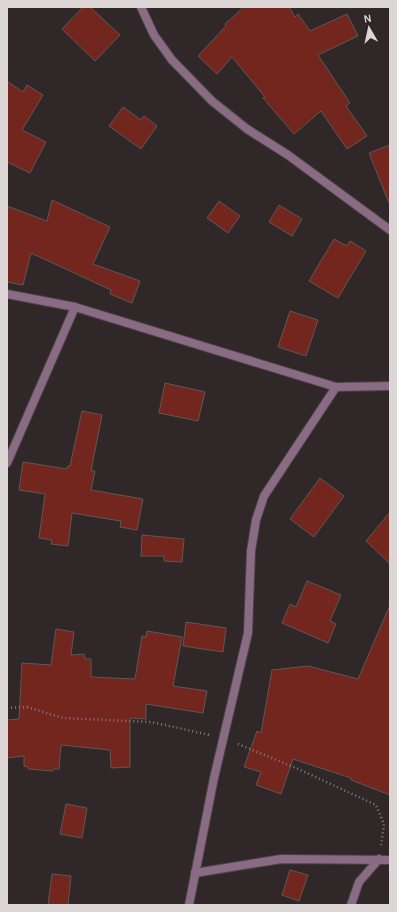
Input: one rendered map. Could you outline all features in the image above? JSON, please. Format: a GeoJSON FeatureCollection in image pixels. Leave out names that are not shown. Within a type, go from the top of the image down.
{"type":"FeatureCollection","features":[{"type":"Feature","properties":{"kind":"street"},"geometry":{"type":"LineString","coordinates":[[141,7],[154,35],[172,60],[212,101],[247,129],[288,155],[390,230]]}},
{"type":"Feature","properties":{"kind":"street"},"geometry":{"type":"LineString","coordinates":[[7,294],[75,307],[336,387],[390,386]]}},
{"type":"Feature","properties":{"kind":"street"},"geometry":{"type":"LineString","coordinates":[[7,463],[75,307]]}},
{"type":"Feature","properties":{"kind":"street"},"geometry":{"type":"LineString","coordinates":[[189,905],[214,778],[248,632],[251,551],[256,520],[264,496],[336,387]]}},
{"type":"Feature","properties":{"kind":"street"},"geometry":{"type":"LineString","coordinates":[[195,873],[281,859],[390,860]]}},
{"type":"Feature","properties":{"kind":"street"},"geometry":{"type":"LineString","coordinates":[[351,905],[359,882],[379,859]]}},
{"type":"Feature","properties":{"kind":"building"},"geometry":{"type":"Polygon","coordinates":[[[83,7],[90,7],[120,35],[95,61],[62,29],[83,7]]]}},
{"type":"Feature","properties":{"kind":"building"},"geometry":{"type":"Polygon","coordinates":[[[244,7],[289,7],[295,17],[298,14],[310,31],[347,14],[358,36],[318,55],[350,103],[346,106],[367,136],[347,149],[321,111],[294,134],[263,98],[265,97],[232,57],[217,74],[198,56],[226,26],[225,24],[244,7]]]}},
{"type":"Feature","properties":{"kind":"building"},"geometry":{"type":"Polygon","coordinates":[[[7,81],[23,92],[27,85],[43,95],[22,130],[46,142],[30,173],[7,162],[7,81]]]}},
{"type":"Feature","properties":{"kind":"building"},"geometry":{"type":"Polygon","coordinates":[[[123,107],[141,120],[144,116],[157,126],[141,149],[109,126],[123,107]]]}},
{"type":"Feature","properties":{"kind":"building"},"geometry":{"type":"Polygon","coordinates":[[[390,145],[390,203],[389,203],[369,153],[390,145]]]}},
{"type":"Feature","properties":{"kind":"building"},"geometry":{"type":"Polygon","coordinates":[[[52,200],[110,227],[93,264],[140,281],[132,303],[110,294],[111,290],[31,253],[23,285],[7,282],[7,206],[47,221],[52,200]]]}},
{"type":"Feature","properties":{"kind":"building"},"geometry":{"type":"Polygon","coordinates":[[[219,201],[240,216],[228,233],[207,218],[219,201]]]}},
{"type":"Feature","properties":{"kind":"building"},"geometry":{"type":"Polygon","coordinates":[[[279,205],[302,219],[292,236],[269,222],[279,205]]]}},
{"type":"Feature","properties":{"kind":"building"},"geometry":{"type":"Polygon","coordinates":[[[334,239],[347,246],[350,241],[366,251],[338,298],[309,281],[334,239]]]}},
{"type":"Feature","properties":{"kind":"building"},"geometry":{"type":"Polygon","coordinates":[[[290,311],[318,320],[306,356],[278,347],[290,311]]]}},
{"type":"Feature","properties":{"kind":"building"},"geometry":{"type":"Polygon","coordinates":[[[165,383],[205,392],[198,421],[159,413],[165,383]]]}},
{"type":"Feature","properties":{"kind":"building"},"geometry":{"type":"Polygon","coordinates":[[[82,411],[102,415],[91,471],[95,471],[91,490],[143,499],[137,530],[120,527],[121,521],[72,513],[68,546],[51,544],[52,540],[39,538],[45,494],[19,490],[23,462],[67,469],[68,466],[70,466],[82,411]]]}},
{"type":"Feature","properties":{"kind":"building"},"geometry":{"type":"Polygon","coordinates":[[[320,478],[344,496],[314,537],[290,519],[320,478]]]}},
{"type":"Feature","properties":{"kind":"building"},"geometry":{"type":"Polygon","coordinates":[[[390,512],[390,564],[366,541],[390,512]]]}},
{"type":"Feature","properties":{"kind":"building"},"geometry":{"type":"Polygon","coordinates":[[[142,535],[184,539],[182,562],[164,561],[164,556],[141,556],[142,535]]]}},
{"type":"Feature","properties":{"kind":"building"},"geometry":{"type":"Polygon","coordinates":[[[307,581],[341,595],[330,621],[336,624],[328,643],[282,623],[290,604],[296,607],[307,581]]]}},
{"type":"Feature","properties":{"kind":"building"},"geometry":{"type":"Polygon","coordinates":[[[390,605],[390,795],[351,780],[351,778],[293,759],[281,794],[256,785],[261,772],[244,767],[257,731],[261,733],[272,670],[308,666],[358,679],[390,605]]]}},
{"type":"Feature","properties":{"kind":"building"},"geometry":{"type":"Polygon","coordinates":[[[186,622],[226,628],[223,652],[183,646],[186,622]]]}},
{"type":"Feature","properties":{"kind":"building"},"geometry":{"type":"Polygon","coordinates":[[[56,629],[74,632],[71,655],[84,654],[85,659],[91,659],[91,677],[135,679],[142,636],[146,637],[147,631],[182,637],[173,686],[207,691],[203,713],[146,704],[146,719],[130,718],[130,767],[111,768],[110,750],[61,745],[59,769],[53,769],[53,771],[28,769],[28,767],[24,766],[24,756],[7,758],[7,720],[19,719],[22,663],[51,665],[56,629]]]}},
{"type":"Feature","properties":{"kind":"building"},"geometry":{"type":"Polygon","coordinates":[[[66,804],[87,808],[82,838],[60,834],[66,804]]]}},
{"type":"Feature","properties":{"kind":"building"},"geometry":{"type":"Polygon","coordinates":[[[290,870],[308,875],[299,901],[282,895],[290,870]]]}},
{"type":"Feature","properties":{"kind":"building"},"geometry":{"type":"Polygon","coordinates":[[[52,874],[71,876],[68,905],[48,905],[52,874]]]}}]}
